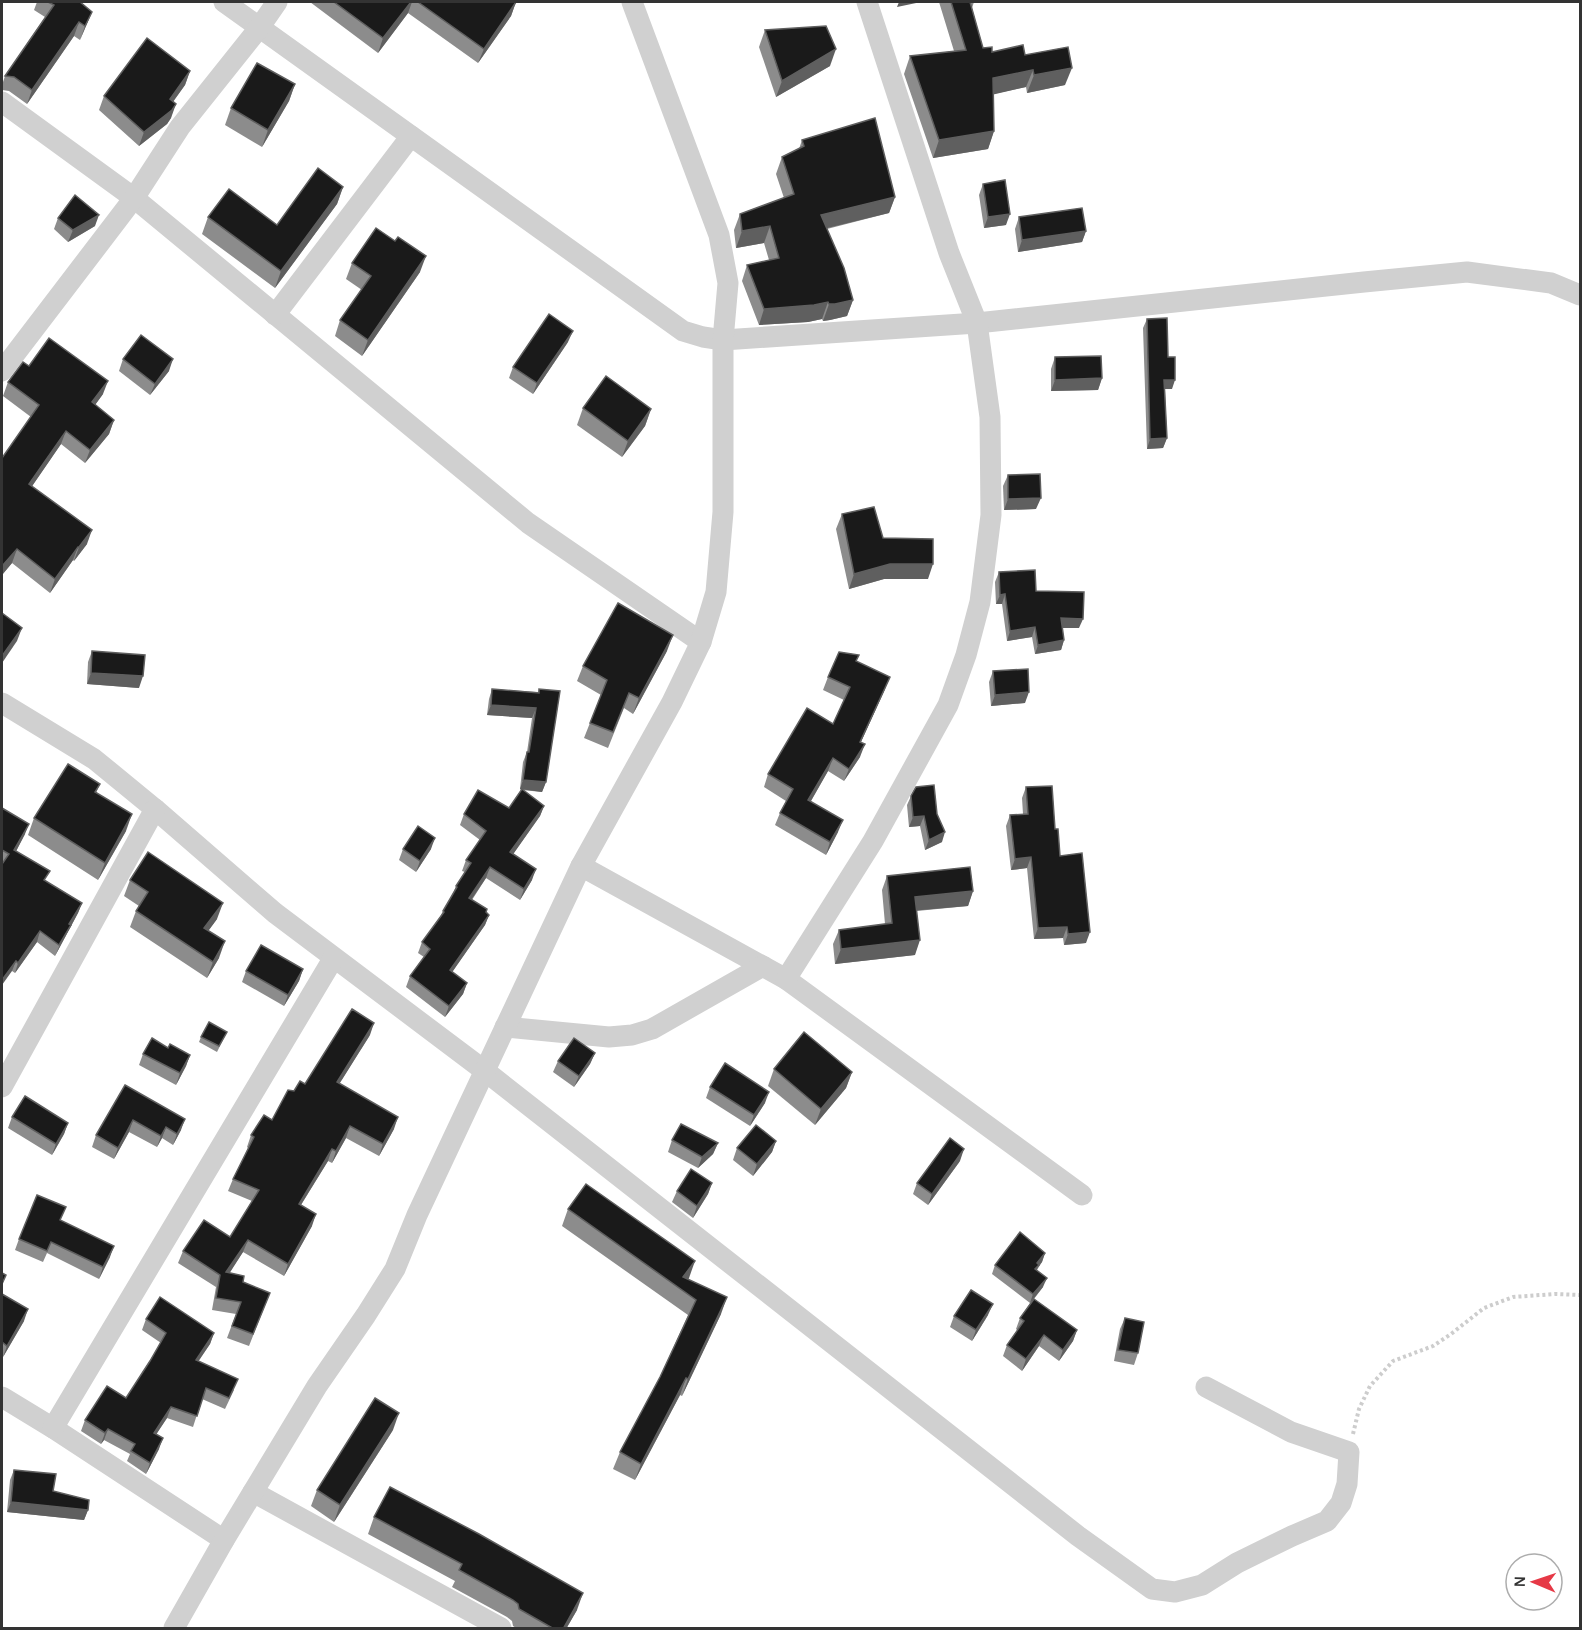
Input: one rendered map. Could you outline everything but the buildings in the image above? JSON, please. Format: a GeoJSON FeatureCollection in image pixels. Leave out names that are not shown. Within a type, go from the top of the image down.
{"type":"FeatureCollection","features":[{"type":"Feature","properties":{"kind":"street"},"geometry":{"type":"LineString","coordinates":[[224,2],[683,331],[703,337],[723,340],[977,323],[1467,272],[1551,283],[1581,295]]}},
{"type":"Feature","properties":{"kind":"street"},"geometry":{"type":"LineString","coordinates":[[2,371],[134,198],[180,127],[277,2]]}},
{"type":"Feature","properties":{"kind":"street"},"geometry":{"type":"LineString","coordinates":[[174,1629],[316,1386],[366,1316],[395,1269],[417,1215],[580,866],[672,702],[701,642],[716,592],[723,512],[723,340],[728,283],[719,235],[632,2]]}},
{"type":"Feature","properties":{"kind":"street"},"geometry":{"type":"LineString","coordinates":[[786,979],[873,841],[948,705],[966,655],[980,602],[991,515],[990,417],[977,323],[949,253],[867,2]]}},
{"type":"Feature","properties":{"kind":"street"},"geometry":{"type":"LineString","coordinates":[[2,102],[134,198],[528,523],[701,642]]}},
{"type":"Feature","properties":{"kind":"street"},"geometry":{"type":"LineString","coordinates":[[275,315],[411,136]]}},
{"type":"Feature","properties":{"kind":"street"},"geometry":{"type":"LineString","coordinates":[[2,703],[94,759],[275,913],[333,959],[485,1071],[1078,1536],[1152,1589],[1175,1592],[1202,1585],[1238,1563],[1327,1521],[1341,1503],[1347,1484],[1349,1452],[1291,1432],[1206,1387]]}},
{"type":"Feature","properties":{"kind":"street"},"geometry":{"type":"LineString","coordinates":[[2,1087],[155,809]]}},
{"type":"Feature","properties":{"kind":"street"},"geometry":{"type":"LineString","coordinates":[[580,866],[786,979],[1082,1195]]}},
{"type":"Feature","properties":{"kind":"street"},"geometry":{"type":"LineString","coordinates":[[53,1428],[333,959]]}},
{"type":"Feature","properties":{"kind":"street"},"geometry":{"type":"LineString","coordinates":[[506,1027],[609,1036],[632,1035],[652,1029],[763,966]]}},
{"type":"Feature","properties":{"kind":"street"},"geometry":{"type":"LineString","coordinates":[[2,1397],[224,1540]]}},
{"type":"Feature","properties":{"kind":"street"},"geometry":{"type":"LineString","coordinates":[[253,1492],[501,1629]]}},
{"type":"Feature","properties":{"kind":"path"},"geometry":{"type":"LineString","coordinates":[[1349,1452],[1359,1409],[1370,1386],[1393,1361],[1433,1346],[1484,1308],[1513,1297],[1581,1295]]}}]}
